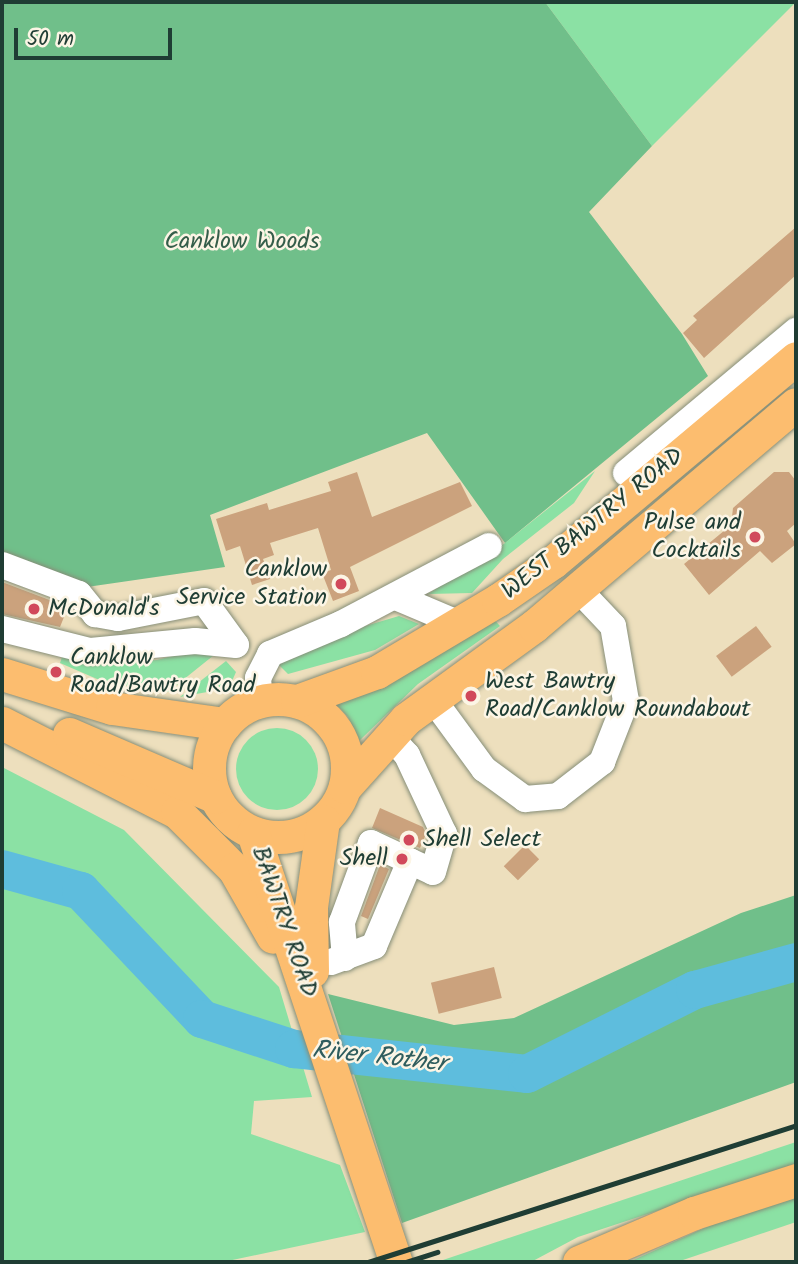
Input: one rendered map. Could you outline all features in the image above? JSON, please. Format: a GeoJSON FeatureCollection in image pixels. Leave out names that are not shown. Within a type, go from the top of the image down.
{"type":"FeatureCollection","features":[{"type":"Feature","properties":{"kind":"main road","name":"WEST BAWTRY ROAD"},"geometry":{"type":"LineString","coordinates":[[297,701],[377,672],[460,624],[553,562],[796,358]]}},
{"type":"Feature","properties":{"kind":"main road","name":"WEST BAWTRY ROAD"},"geometry":{"type":"LineString","coordinates":[[345,787],[389,736],[432,698],[578,589],[796,404]]}},
{"type":"Feature","properties":{"kind":"main road"},"geometry":{"type":"LineString","coordinates":[[553,562],[598,495],[626,473]]}},
{"type":"Feature","properties":{"kind":"main road"},"geometry":{"type":"LineString","coordinates":[[2,674],[113,708],[225,724]]}},
{"type":"Feature","properties":{"kind":"main road"},"geometry":{"type":"LineString","coordinates":[[260,701],[297,701],[319,712],[337,731],[346,753],[345,787],[323,821],[285,837],[253,833],[232,820],[215,797],[209,759],[225,724],[260,701]]}},
{"type":"Feature","properties":{"kind":"main road"},"geometry":{"type":"LineString","coordinates":[[2,706],[215,797]]}},
{"type":"Feature","properties":{"kind":"main road"},"geometry":{"type":"LineString","coordinates":[[2,723],[177,812],[234,869],[318,1019]]}},
{"type":"Feature","properties":{"kind":"main road","name":"BAWTRY ROAD"},"geometry":{"type":"LineString","coordinates":[[318,1019],[312,966],[310,907],[323,821]]}},
{"type":"Feature","properties":{"kind":"main road","name":"BAWTRY ROAD"},"geometry":{"type":"LineString","coordinates":[[253,833],[318,1019],[340,1094],[397,1262]]}},
{"type":"Feature","properties":{"kind":"main road"},"geometry":{"type":"LineString","coordinates":[[579,1262],[694,1213],[796,1180]]}},
{"type":"Feature","properties":{"kind":"street","name":"WEST BAWTRY ROAD"},"geometry":{"type":"LineString","coordinates":[[626,473],[796,331]]}},
{"type":"Feature","properties":{"kind":"street"},"geometry":{"type":"LineString","coordinates":[[260,701],[258,678],[266,661],[284,646],[396,597],[489,546]]}},
{"type":"Feature","properties":{"kind":"street"},"geometry":{"type":"LineString","coordinates":[[2,565],[79,594],[95,614],[118,618],[204,601],[236,645]]}},
{"type":"Feature","properties":{"kind":"street"},"geometry":{"type":"LineString","coordinates":[[432,698],[484,769],[525,799],[558,796],[602,762],[626,701],[613,626],[578,589]]}},
{"type":"Feature","properties":{"kind":"street"},"geometry":{"type":"LineString","coordinates":[[396,597],[460,624]]}},
{"type":"Feature","properties":{"kind":"street"},"geometry":{"type":"LineString","coordinates":[[2,629],[90,651],[195,641],[236,645],[266,661]]}},
{"type":"Feature","properties":{"kind":"street"},"geometry":{"type":"LineString","coordinates":[[345,958],[342,922],[371,843],[433,872],[444,834],[407,755],[389,736]]}},
{"type":"Feature","properties":{"kind":"street"},"geometry":{"type":"LineString","coordinates":[[312,966],[345,958],[374,946],[402,858]]}},
{"type":"Feature","properties":{"kind":"green space","name":"Canklow Woods"},"geometry":{"type":"Polygon","coordinates":[[[2,2],[545,2],[652,146],[589,212],[682,334],[708,376],[505,543],[427,433],[210,515],[225,567],[80,588],[2,556],[2,2]]]}},
{"type":"Feature","properties":{"kind":"green space"},"geometry":{"type":"Polygon","coordinates":[[[545,2],[796,2],[652,146],[545,2]]]}},
{"type":"Feature","properties":{"kind":"green space"},"geometry":{"type":"Polygon","coordinates":[[[595,471],[574,503],[503,559],[472,593],[428,594],[505,543],[595,471]]]}},
{"type":"Feature","properties":{"kind":"green space"},"geometry":{"type":"Polygon","coordinates":[[[490,615],[500,626],[418,684],[359,741],[348,717],[336,704],[490,615]]]}},
{"type":"Feature","properties":{"kind":"green space"},"geometry":{"type":"Polygon","coordinates":[[[399,616],[419,624],[375,650],[288,674],[278,664],[328,637],[399,616]]]}},
{"type":"Feature","properties":{"kind":"green space"},"geometry":{"type":"Polygon","coordinates":[[[203,648],[219,651],[168,692],[104,682],[60,663],[63,654],[104,662],[157,660],[203,648]]]}},
{"type":"Feature","properties":{"kind":"green space"},"geometry":{"type":"Polygon","coordinates":[[[226,661],[236,672],[229,688],[180,697],[226,661]]]}},
{"type":"Feature","properties":{"kind":"green space"},"geometry":{"type":"Polygon","coordinates":[[[269,728],[285,728],[300,735],[311,746],[318,761],[315,785],[306,798],[285,810],[269,810],[254,803],[243,792],[236,777],[236,761],[243,746],[254,735],[269,728]]]}},
{"type":"Feature","properties":{"kind":"green space"},"geometry":{"type":"Polygon","coordinates":[[[2,767],[124,830],[279,987],[312,1097],[254,1101],[251,1134],[340,1165],[365,1232],[223,1262],[2,1262],[2,767]]]}},
{"type":"Feature","properties":{"kind":"green space"},"geometry":{"type":"Polygon","coordinates":[[[796,895],[796,1082],[402,1223],[328,994],[454,1025],[514,1018],[741,913],[796,895]]]}},
{"type":"Feature","properties":{"kind":"green space"},"geometry":{"type":"Polygon","coordinates":[[[796,1142],[796,1165],[578,1237],[531,1262],[437,1262],[796,1142]]]}},
{"type":"Feature","properties":{"kind":"green space"},"geometry":{"type":"Polygon","coordinates":[[[796,1195],[796,1222],[677,1262],[629,1262],[740,1212],[796,1195]]]}},
{"type":"Feature","properties":{"kind":"building"},"geometry":{"type":"Polygon","coordinates":[[[796,227],[796,275],[704,358],[683,333],[697,320],[693,316],[796,227]]]}},
{"type":"Feature","properties":{"kind":"building"},"geometry":{"type":"Polygon","coordinates":[[[357,472],[372,517],[460,482],[472,506],[350,567],[359,591],[333,601],[322,573],[331,570],[318,528],[270,543],[274,555],[263,559],[270,579],[252,585],[240,546],[226,551],[216,519],[267,503],[269,510],[331,491],[328,482],[357,472]]]}},
{"type":"Feature","properties":{"kind":"building","name":"Pulse and Cocktails"},"geometry":{"type":"Polygon","coordinates":[[[774,472],[789,472],[796,481],[796,523],[787,531],[796,544],[772,563],[760,551],[709,595],[684,564],[731,525],[733,508],[774,472]]]}},
{"type":"Feature","properties":{"kind":"building"},"geometry":{"type":"Polygon","coordinates":[[[2,582],[68,607],[60,627],[2,614],[2,582]]]}},
{"type":"Feature","properties":{"kind":"building"},"geometry":{"type":"Polygon","coordinates":[[[756,626],[772,647],[732,677],[716,656],[756,626]]]}},
{"type":"Feature","properties":{"kind":"building","name":"Shell Select"},"geometry":{"type":"Polygon","coordinates":[[[380,808],[423,827],[426,834],[420,848],[372,828],[380,808]]]}},
{"type":"Feature","properties":{"kind":"building"},"geometry":{"type":"Polygon","coordinates":[[[525,845],[539,859],[518,880],[504,866],[525,845]]]}},
{"type":"Feature","properties":{"kind":"building"},"geometry":{"type":"Polygon","coordinates":[[[380,865],[389,869],[368,919],[361,916],[380,865]]]}},
{"type":"Feature","properties":{"kind":"building"},"geometry":{"type":"Polygon","coordinates":[[[494,967],[502,998],[439,1014],[431,983],[494,967]]]}},
{"type":"Feature","properties":{"kind":"waterway","name":"River Rother"},"geometry":{"type":"LineString","coordinates":[[2,869],[81,891],[202,1019],[294,1049],[527,1074],[695,990],[796,962]]}},
{"type":"Feature","properties":{"kind":"railway"},"geometry":{"type":"LineString","coordinates":[[368,1262],[796,1125]]}},
{"type":"Feature","properties":{"kind":"railway"},"geometry":{"type":"LineString","coordinates":[[406,1262],[437,1252]]}},
{"type":"Feature","properties":{"kind":"place","name":"Pulse and Cocktails"},"geometry":{"type":"Point","coordinates":[755,537]}},
{"type":"Feature","properties":{"kind":"place","name":"Canklow Service Station"},"geometry":{"type":"Point","coordinates":[341,584]}},
{"type":"Feature","properties":{"kind":"place","name":"McDonald's"},"geometry":{"type":"Point","coordinates":[34,609]}},
{"type":"Feature","properties":{"kind":"place","name":"Canklow Road/Bawtry Road"},"geometry":{"type":"Point","coordinates":[56,672]}},
{"type":"Feature","properties":{"kind":"place","name":"West Bawtry Road/Canklow Roundabout"},"geometry":{"type":"Point","coordinates":[471,696]}},
{"type":"Feature","properties":{"kind":"place","name":"Shell Select"},"geometry":{"type":"Point","coordinates":[409,840]}},
{"type":"Feature","properties":{"kind":"place","name":"Shell"},"geometry":{"type":"Point","coordinates":[402,859]}}]}
